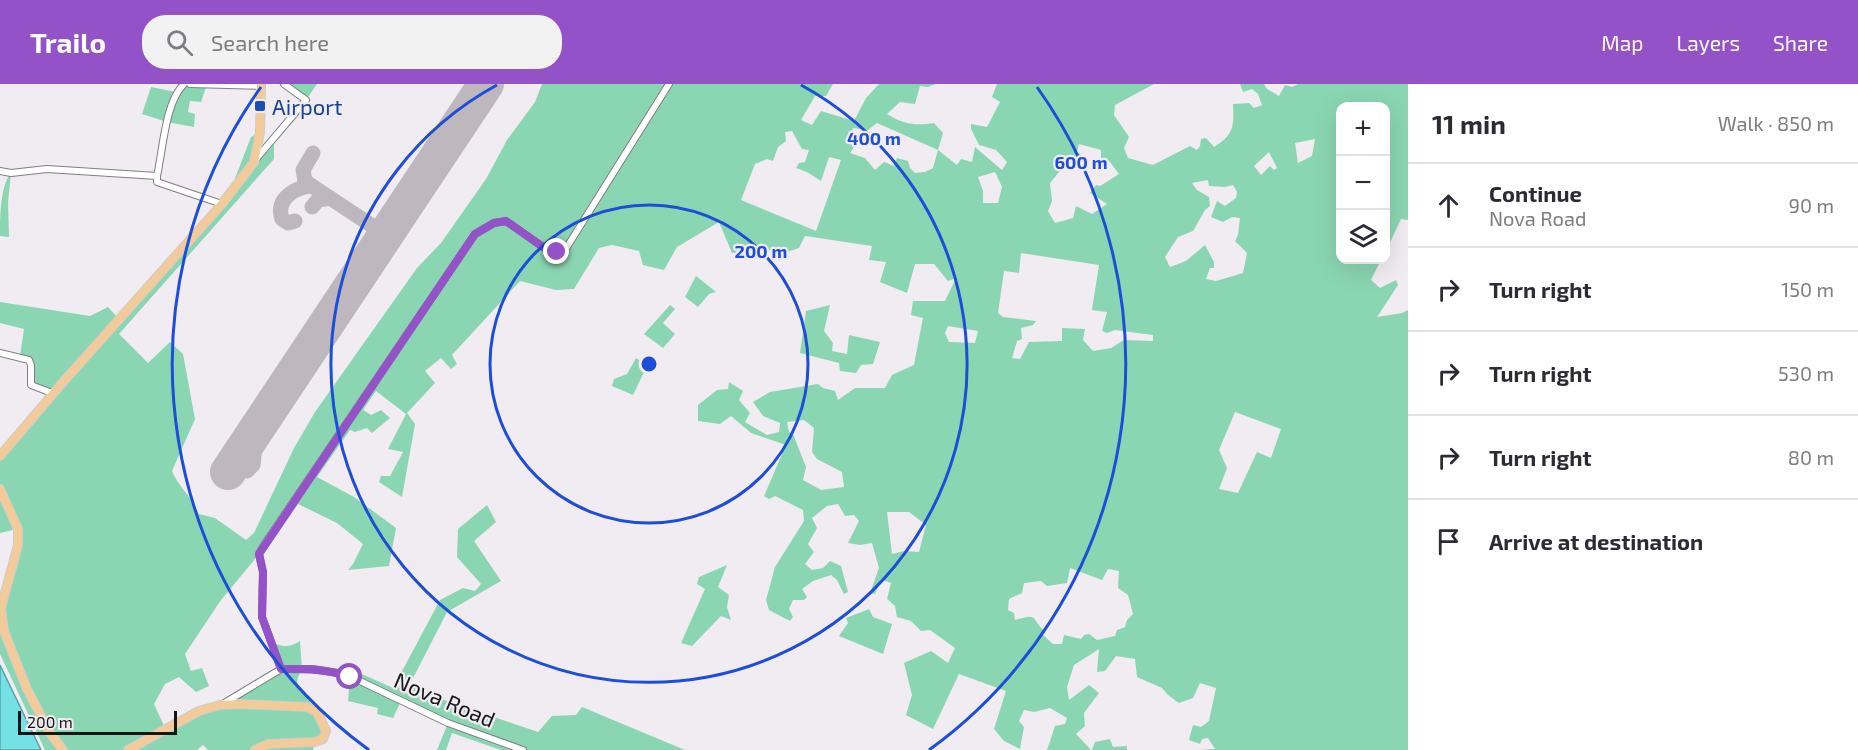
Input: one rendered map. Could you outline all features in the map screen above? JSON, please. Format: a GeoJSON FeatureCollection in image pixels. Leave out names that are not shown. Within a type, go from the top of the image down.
{"type":"FeatureCollection","features":[{"type":"Feature","properties":{"kind":"main road"},"geometry":{"type":"LineString","coordinates":[[0,456],[52,393],[222,204],[254,162],[260,132],[262,85]]}},
{"type":"Feature","properties":{"kind":"main road"},"geometry":{"type":"LineString","coordinates":[[0,489],[18,529],[18,545],[1,608],[4,631],[27,689],[50,733],[63,750]]}},
{"type":"Feature","properties":{"kind":"main road"},"geometry":{"type":"LineString","coordinates":[[128,750],[199,711],[220,705],[307,707],[317,712],[326,731],[323,739],[315,742],[268,744],[255,750]]}},
{"type":"Feature","properties":{"kind":"street"},"geometry":{"type":"LineString","coordinates":[[184,84],[176,92],[167,122],[157,176],[158,182],[222,204]]}},
{"type":"Feature","properties":{"kind":"street"},"geometry":{"type":"LineString","coordinates":[[190,84],[262,85]]}},
{"type":"Feature","properties":{"kind":"street"},"geometry":{"type":"LineString","coordinates":[[254,162],[306,100],[284,84]]}},
{"type":"Feature","properties":{"kind":"street"},"geometry":{"type":"LineString","coordinates":[[220,705],[281,669],[262,617],[263,572],[259,554],[475,234],[494,223],[506,221],[543,247],[557,252],[567,247],[669,84]]}},
{"type":"Feature","properties":{"kind":"street"},"geometry":{"type":"LineString","coordinates":[[0,171],[11,173],[47,169],[157,176]]}},
{"type":"Feature","properties":{"kind":"street"},"geometry":{"type":"LineString","coordinates":[[0,353],[29,360],[32,365],[31,385],[52,393]]}},
{"type":"Feature","properties":{"kind":"street","name":"Nova Road"},"geometry":{"type":"LineString","coordinates":[[281,669],[313,669],[338,673],[360,681],[448,723],[523,750]]}},
{"type":"Feature","properties":{"kind":"green space"},"geometry":{"type":"Polygon","coordinates":[[[184,84],[207,84],[201,102],[190,101],[188,112],[195,114],[194,127],[142,114],[151,87],[176,92],[184,84]]]}},
{"type":"Feature","properties":{"kind":"green space"},"geometry":{"type":"Polygon","coordinates":[[[284,84],[317,84],[306,100],[306,107],[274,144],[274,159],[119,334],[148,363],[170,342],[183,354],[195,419],[172,471],[199,514],[215,518],[246,540],[254,533],[294,448],[315,412],[417,268],[441,243],[486,179],[507,140],[535,102],[542,84],[833,84],[826,96],[815,96],[801,120],[812,125],[821,111],[854,121],[866,98],[879,84],[936,84],[928,87],[920,86],[915,104],[900,102],[887,114],[909,123],[934,123],[943,133],[938,150],[957,165],[961,159],[972,162],[975,147],[1002,170],[1007,162],[996,150],[979,145],[971,129],[971,124],[987,127],[1000,102],[992,97],[997,84],[1154,84],[1115,105],[1114,115],[1129,137],[1124,148],[1128,158],[1153,165],[1190,146],[1197,150],[1201,139],[1206,138],[1214,147],[1221,143],[1231,129],[1233,104],[1249,103],[1254,108],[1262,105],[1258,94],[1252,89],[1243,92],[1240,84],[1264,84],[1267,89],[1279,96],[1285,85],[1292,87],[1298,84],[1408,84],[1408,220],[1401,219],[1390,242],[1390,102],[1336,102],[1336,264],[1379,264],[1371,280],[1380,288],[1396,280],[1398,285],[1377,317],[1408,310],[1408,750],[1197,750],[1215,749],[1208,738],[1202,739],[1200,744],[1189,740],[1193,725],[1201,727],[1209,721],[1216,688],[1200,683],[1193,698],[1179,703],[1162,688],[1137,677],[1135,659],[1116,656],[1105,671],[1097,672],[1099,649],[1074,665],[1067,687],[1069,700],[1089,685],[1099,693],[1084,713],[1085,726],[1076,734],[1091,750],[1047,750],[1055,726],[1065,724],[1067,718],[1050,708],[1034,712],[1024,710],[1019,721],[1024,727],[1020,749],[1004,741],[994,729],[1006,691],[959,674],[933,729],[906,715],[912,695],[904,663],[931,651],[948,663],[955,648],[930,630],[921,631],[911,621],[897,617],[895,606],[887,599],[891,583],[881,579],[875,594],[870,593],[879,568],[872,543],[860,545],[848,543],[859,521],[854,515],[845,516],[838,504],[827,506],[812,518],[817,528],[808,544],[814,552],[805,564],[812,570],[823,568],[830,561],[841,566],[848,592],[844,594],[837,580],[831,575],[813,581],[802,589],[807,597],[804,600],[793,600],[789,609],[793,617],[790,621],[769,610],[766,600],[775,567],[804,521],[803,510],[775,496],[769,499],[764,496],[786,445],[751,433],[731,416],[720,424],[698,421],[698,405],[717,390],[728,389],[729,382],[743,391],[739,400],[750,413],[745,422],[767,435],[779,432],[780,423],[763,416],[753,402],[770,392],[818,384],[835,391],[838,400],[855,388],[885,388],[892,375],[914,365],[923,318],[911,315],[913,301],[945,301],[956,278],[948,281],[934,264],[915,264],[907,293],[880,282],[886,262],[869,260],[872,246],[805,236],[799,248],[787,252],[767,250],[732,253],[719,222],[677,247],[664,270],[643,265],[639,251],[612,245],[599,248],[574,289],[556,290],[520,281],[452,355],[457,364],[451,369],[441,358],[425,371],[435,383],[407,413],[415,424],[402,497],[379,482],[381,476],[390,476],[403,452],[388,449],[406,414],[376,391],[363,410],[371,415],[381,410],[390,418],[372,433],[367,428],[355,432],[350,430],[317,477],[354,497],[396,528],[389,566],[348,570],[363,544],[337,523],[298,504],[269,546],[259,554],[221,600],[185,654],[191,671],[202,668],[209,686],[196,692],[179,677],[165,684],[154,704],[165,728],[220,705],[281,669],[272,642],[286,646],[300,641],[302,669],[297,684],[317,712],[326,731],[315,743],[313,750],[208,750],[203,745],[197,750],[45,750],[0,654],[0,609],[17,529],[0,533],[0,456],[52,394],[31,385],[31,365],[20,356],[24,329],[0,323],[0,302],[90,316],[108,307],[119,319],[221,204],[217,202],[234,181],[251,137],[260,132],[254,160],[305,100],[284,84]],[[877,123],[868,130],[853,128],[851,137],[857,143],[850,153],[865,158],[875,170],[884,162],[894,166],[897,158],[908,161],[915,173],[933,168],[938,150],[877,123]],[[792,131],[785,132],[786,141],[778,147],[773,161],[767,159],[755,164],[741,200],[816,231],[841,160],[829,157],[821,181],[796,168],[799,163],[805,162],[809,150],[802,149],[792,131]],[[1315,139],[1295,143],[1298,163],[1312,156],[1315,139]],[[1079,144],[1077,152],[1084,157],[1083,166],[1065,165],[1050,183],[1052,201],[1048,211],[1055,223],[1073,218],[1076,206],[1092,214],[1107,204],[1090,193],[1096,185],[1100,186],[1119,174],[1110,162],[1101,158],[1101,150],[1079,144]],[[1269,152],[1254,166],[1261,175],[1270,166],[1274,170],[1277,168],[1269,152]],[[995,172],[978,177],[983,191],[983,203],[998,203],[1002,187],[995,172]],[[1208,180],[1192,183],[1197,190],[1209,197],[1210,206],[1205,210],[1193,231],[1178,237],[1165,257],[1170,267],[1186,261],[1205,245],[1214,262],[1214,268],[1210,268],[1206,279],[1216,281],[1243,273],[1247,253],[1235,241],[1240,218],[1232,217],[1223,222],[1211,217],[1217,201],[1225,206],[1236,198],[1237,192],[1233,185],[1209,186],[1208,180]],[[1021,253],[1019,273],[1004,271],[998,313],[1003,317],[1036,321],[1033,325],[1021,328],[1022,339],[1017,341],[1012,358],[1020,359],[1029,342],[1062,341],[1062,328],[1085,329],[1083,340],[1093,351],[1111,348],[1124,340],[1153,341],[1153,335],[1115,330],[1107,333],[1102,331],[1107,312],[1092,310],[1099,265],[1021,253]],[[948,326],[945,333],[949,342],[975,343],[978,331],[948,326]],[[1235,412],[1219,450],[1227,468],[1219,489],[1238,493],[1257,452],[1271,458],[1281,429],[1235,412]],[[804,420],[787,422],[789,432],[793,434],[806,467],[803,480],[821,490],[844,487],[842,472],[817,459],[812,452],[814,428],[804,420]],[[887,512],[892,554],[904,551],[919,552],[926,525],[909,512],[887,512]],[[1070,568],[1067,583],[1047,586],[1041,581],[1024,583],[1022,593],[1009,599],[1008,610],[1014,613],[1015,620],[1033,618],[1043,630],[1042,634],[1053,644],[1062,644],[1064,635],[1081,639],[1084,635],[1089,634],[1097,640],[1115,636],[1117,630],[1125,627],[1127,620],[1133,614],[1128,595],[1118,588],[1119,571],[1108,569],[1102,580],[1070,568]]]}},
{"type":"Feature","properties":{"kind":"green space"},"geometry":{"type":"Polygon","coordinates":[[[11,173],[8,202],[9,237],[0,236],[0,220],[3,194],[11,173]]]}},
{"type":"Feature","properties":{"kind":"green space"},"geometry":{"type":"Polygon","coordinates":[[[696,276],[716,292],[709,294],[698,307],[685,297],[696,276]]]}},
{"type":"Feature","properties":{"kind":"green space"},"geometry":{"type":"Polygon","coordinates":[[[670,305],[675,309],[663,323],[675,334],[663,348],[644,334],[670,305]]]}},
{"type":"Feature","properties":{"kind":"green space"},"geometry":{"type":"Polygon","coordinates":[[[830,305],[824,331],[833,343],[832,351],[847,354],[849,335],[880,342],[873,364],[861,365],[856,373],[840,371],[839,363],[800,353],[806,311],[830,305]]]}},
{"type":"Feature","properties":{"kind":"green space"},"geometry":{"type":"Polygon","coordinates":[[[636,358],[647,366],[633,395],[612,386],[614,379],[627,374],[636,358]]]}},
{"type":"Feature","properties":{"kind":"green space"},"geometry":{"type":"Polygon","coordinates":[[[487,505],[496,522],[474,541],[501,581],[447,612],[410,684],[427,694],[538,732],[552,716],[576,715],[582,707],[685,750],[501,750],[452,733],[446,750],[437,750],[448,723],[401,701],[393,718],[377,714],[378,708],[348,701],[350,677],[353,670],[393,688],[440,600],[463,588],[475,591],[481,584],[457,557],[458,529],[487,505]]]}},
{"type":"Feature","properties":{"kind":"green space"},"geometry":{"type":"Polygon","coordinates":[[[727,565],[718,587],[729,595],[727,607],[731,620],[721,616],[692,646],[681,643],[705,589],[697,584],[699,577],[727,565]]]}},
{"type":"Feature","properties":{"kind":"green space"},"geometry":{"type":"Polygon","coordinates":[[[869,609],[873,617],[892,624],[883,654],[839,636],[848,623],[846,618],[869,609]]]}},
{"type":"Feature","properties":{"kind":"green space"},"geometry":{"type":"Polygon","coordinates":[[[1110,739],[1113,747],[1127,746],[1127,750],[1092,750],[1095,742],[1110,739]]]}},
{"type":"Feature","properties":{"kind":"water"},"geometry":{"type":"Polygon","coordinates":[[[0,665],[41,750],[0,750],[0,665]]]}},
{"type":"Feature","properties":{"kind":"taxiway"},"geometry":{"type":"LineString","coordinates":[[312,186],[305,181],[303,170],[313,153]]}},
{"type":"Feature","properties":{"kind":"taxiway"},"geometry":{"type":"LineString","coordinates":[[295,221],[288,223],[282,219],[281,206],[288,195],[312,186],[377,229],[386,229],[397,218]]}},
{"type":"Feature","properties":{"kind":"taxiway"},"geometry":{"type":"LineString","coordinates":[[312,207],[318,200],[330,198]]}},
{"type":"Feature","properties":{"kind":"taxiway"},"geometry":{"type":"LineString","coordinates":[[377,229],[380,237],[379,245]]}},
{"type":"Feature","properties":{"kind":"taxiway"},"geometry":{"type":"LineString","coordinates":[[250,438],[235,446],[228,455],[229,464],[237,471],[247,471],[253,465],[257,429]]}},
{"type":"Feature","properties":{"kind":"runway"},"geometry":{"type":"LineString","coordinates":[[228,472],[486,84]]}},
{"type":"Feature","properties":{"kind":"place","name":"Airport"},"geometry":{"type":"Point","coordinates":[260,106]}},
{"type":"Feature","properties":{"kind":"route"},"geometry":{"type":"LineString","coordinates":[[350,677],[313,669],[281,669],[262,617],[263,572],[259,554],[475,234],[494,223],[506,221],[543,247],[557,252]]}}]}
